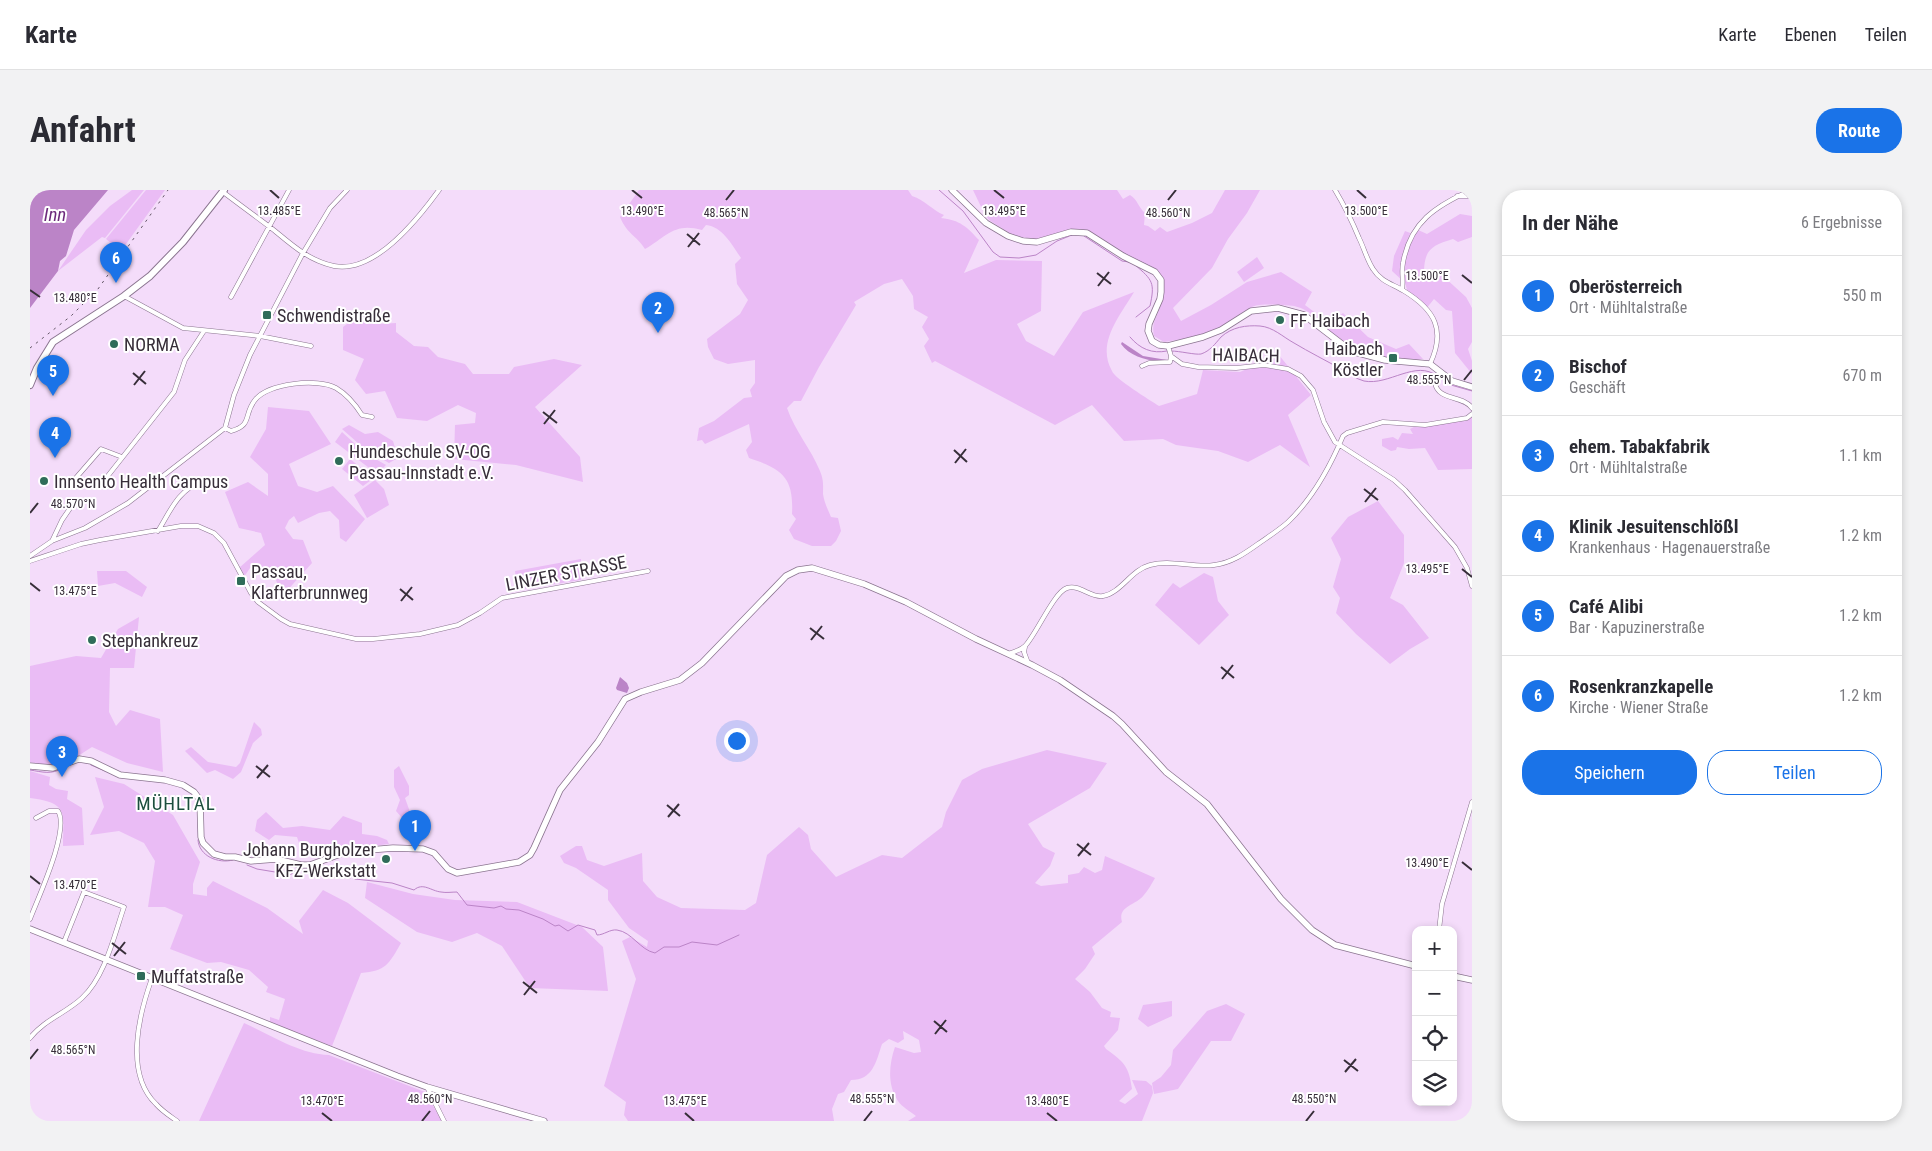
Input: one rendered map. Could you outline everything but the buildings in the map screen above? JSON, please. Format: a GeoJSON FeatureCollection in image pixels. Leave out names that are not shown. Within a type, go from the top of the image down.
{"type":"FeatureCollection","features":[{"type":"Feature","properties":{"kind":"main road"},"geometry":{"type":"LineString","coordinates":[[30,385],[37,368],[53,342],[124,296],[166,260],[224,191]]}},
{"type":"Feature","properties":{"kind":"street"},"geometry":{"type":"LineString","coordinates":[[231,297],[289,190]]}},
{"type":"Feature","properties":{"kind":"street"},"geometry":{"type":"LineString","coordinates":[[30,556],[52,541],[84,528],[128,503],[225,428],[234,395],[260,336],[302,253],[330,208],[347,190]]}},
{"type":"Feature","properties":{"kind":"street"},"geometry":{"type":"LineString","coordinates":[[224,191],[302,253],[320,261],[340,266],[368,260],[383,251],[422,213],[438,190]]}},
{"type":"Feature","properties":{"kind":"street"},"geometry":{"type":"LineString","coordinates":[[952,190],[986,223],[1008,236],[1023,241],[1037,242],[1070,232],[1087,233],[1123,256],[1155,272],[1161,280],[1161,292],[1160,299],[1149,324],[1148,334],[1155,344],[1170,351],[1214,334],[1251,310],[1278,308],[1304,315],[1351,351],[1385,360],[1430,364],[1439,374],[1452,381],[1472,387]]}},
{"type":"Feature","properties":{"kind":"street"},"geometry":{"type":"LineString","coordinates":[[1335,190],[1375,272],[1386,283],[1402,290],[1426,308],[1436,323],[1435,351],[1430,364]]}},
{"type":"Feature","properties":{"kind":"street"},"geometry":{"type":"LineString","coordinates":[[1402,290],[1402,265],[1414,232],[1432,211],[1471,190]]}},
{"type":"Feature","properties":{"kind":"street"},"geometry":{"type":"LineString","coordinates":[[1458,196],[1472,196]]}},
{"type":"Feature","properties":{"kind":"street"},"geometry":{"type":"LineString","coordinates":[[124,296],[183,328],[260,336],[311,346]]}},
{"type":"Feature","properties":{"kind":"street"},"geometry":{"type":"LineString","coordinates":[[103,482],[174,392],[185,360],[204,331]]}},
{"type":"Feature","properties":{"kind":"street"},"geometry":{"type":"LineString","coordinates":[[1142,366],[1149,363],[1170,362],[1170,351]]}},
{"type":"Feature","properties":{"kind":"street","name":"HAIBACH"},"geometry":{"type":"LineString","coordinates":[[1170,351],[1182,364],[1198,367],[1236,368],[1264,365],[1292,371],[1311,386],[1326,427],[1335,442],[1340,446]]}},
{"type":"Feature","properties":{"kind":"street"},"geometry":{"type":"LineString","coordinates":[[1439,374],[1435,385],[1439,393],[1466,402],[1472,408]]}},
{"type":"Feature","properties":{"kind":"street"},"geometry":{"type":"LineString","coordinates":[[225,428],[231,432],[241,429],[246,425],[248,413],[256,399],[272,390],[291,384],[311,382],[334,386],[351,398],[362,416],[372,417]]}},
{"type":"Feature","properties":{"kind":"street"},"geometry":{"type":"LineString","coordinates":[[1008,654],[1024,647],[1058,596],[1067,588],[1074,587],[1095,595],[1104,596],[1148,565],[1211,566],[1239,557],[1292,518],[1324,476],[1345,434],[1376,423],[1425,425],[1467,418],[1472,414]]}},
{"type":"Feature","properties":{"kind":"street"},"geometry":{"type":"LineString","coordinates":[[1340,446],[1394,480],[1406,490],[1454,547],[1467,568],[1472,586]]}},
{"type":"Feature","properties":{"kind":"street"},"geometry":{"type":"LineString","coordinates":[[68,487],[101,449],[122,457]]}},
{"type":"Feature","properties":{"kind":"street"},"geometry":{"type":"LineString","coordinates":[[158,530],[179,496],[191,485],[203,480]]}},
{"type":"Feature","properties":{"kind":"street"},"geometry":{"type":"LineString","coordinates":[[52,541],[62,520],[74,504]]}},
{"type":"Feature","properties":{"kind":"street","name":"LINZER STRASSE"},"geometry":{"type":"LineString","coordinates":[[30,561],[81,544],[192,525],[205,528],[224,544],[251,593],[264,607],[290,624],[356,639],[374,639],[430,632],[458,625],[480,614],[502,598],[648,571]]}},
{"type":"Feature","properties":{"kind":"street"},"geometry":{"type":"LineString","coordinates":[[30,766],[53,768],[79,759],[91,761],[120,775],[165,780],[183,785],[194,792],[200,800],[201,837],[203,843],[214,854],[225,857],[235,857],[251,861],[276,859],[301,865],[310,865],[346,852],[402,848],[429,850],[448,869],[457,873],[503,866],[525,859],[534,848],[560,790],[598,742],[625,699],[641,692],[672,684],[688,676],[786,576],[798,570],[812,568],[824,570],[877,589],[1028,663],[1060,680],[1103,708],[1122,724],[1166,772],[1206,804],[1281,899],[1312,930],[1335,945],[1412,965]]}},
{"type":"Feature","properties":{"kind":"street"},"geometry":{"type":"LineString","coordinates":[[1024,647],[1028,663]]}},
{"type":"Feature","properties":{"kind":"street"},"geometry":{"type":"LineString","coordinates":[[1439,926],[1442,904],[1472,802]]}},
{"type":"Feature","properties":{"kind":"street"},"geometry":{"type":"LineString","coordinates":[[30,919],[59,842],[61,827],[58,811],[48,811],[36,818]]}},
{"type":"Feature","properties":{"kind":"street"},"geometry":{"type":"LineString","coordinates":[[30,1038],[38,1028],[80,1000],[90,991],[98,979],[124,907],[84,892],[64,942]]}},
{"type":"Feature","properties":{"kind":"street"},"geometry":{"type":"LineString","coordinates":[[30,930],[427,1087],[544,1121]]}},
{"type":"Feature","properties":{"kind":"street"},"geometry":{"type":"LineString","coordinates":[[152,977],[143,1002],[139,1023],[138,1066],[141,1078],[154,1103],[178,1121]]}},
{"type":"Feature","properties":{"kind":"street"},"geometry":{"type":"LineString","coordinates":[[1457,977],[1472,980]]}},
{"type":"Feature","properties":{"kind":"street"},"geometry":{"type":"LineString","coordinates":[[427,1087],[444,1121]]}},
{"type":"Feature","properties":{"kind":"shaded area"},"geometry":{"type":"Polygon","coordinates":[[[132,190],[144,190],[105,238],[102,237],[58,271],[86,230],[110,206],[132,190]]]}},
{"type":"Feature","properties":{"kind":"shaded area"},"geometry":{"type":"Polygon","coordinates":[[[146,190],[165,190],[121,251],[106,239],[146,190]]]}},
{"type":"Feature","properties":{"kind":"shaded area"},"geometry":{"type":"Polygon","coordinates":[[[639,190],[908,190],[912,196],[944,215],[941,218],[953,220],[963,225],[979,240],[964,273],[996,260],[1042,261],[1041,311],[1017,324],[1026,341],[1054,356],[1083,312],[1134,292],[1117,320],[1108,340],[1108,361],[1112,371],[1119,379],[1159,406],[1197,394],[1203,370],[1240,372],[1279,355],[1311,395],[1288,415],[1310,467],[1280,445],[1248,462],[1218,451],[1176,445],[1163,439],[1124,441],[1092,405],[1055,425],[935,361],[932,363],[924,346],[929,339],[922,327],[928,317],[914,309],[913,296],[902,279],[884,284],[854,302],[856,305],[801,401],[794,401],[787,408],[820,471],[823,480],[825,503],[831,517],[838,518],[841,531],[831,546],[812,546],[794,539],[789,530],[796,519],[792,514],[791,491],[788,483],[778,471],[749,458],[746,450],[752,442],[749,424],[705,444],[702,440],[697,441],[699,428],[714,421],[744,398],[752,397],[750,390],[755,383],[755,360],[728,364],[714,359],[708,347],[707,339],[740,314],[748,300],[737,284],[735,264],[741,258],[722,233],[712,226],[706,225],[702,230],[693,228],[678,229],[645,249],[620,217],[639,190]]]}},
{"type":"Feature","properties":{"kind":"shaded area"},"geometry":{"type":"Polygon","coordinates":[[[973,190],[1117,190],[1123,199],[1130,195],[1135,199],[1145,213],[1144,225],[1155,231],[1160,227],[1167,232],[1212,213],[1225,190],[1260,190],[1247,213],[1228,239],[1212,268],[1173,308],[1181,321],[1247,282],[1281,272],[1312,292],[1305,305],[1330,324],[1343,313],[1368,337],[1396,349],[1409,344],[1423,359],[1402,360],[1367,355],[1347,346],[1307,311],[1294,306],[1284,305],[1256,306],[1247,309],[1221,328],[1210,333],[1164,342],[1154,336],[1153,331],[1162,299],[1162,278],[1087,230],[1036,239],[1014,236],[989,220],[973,190]]]}},
{"type":"Feature","properties":{"kind":"shaded area"},"geometry":{"type":"Polygon","coordinates":[[[1460,214],[1472,216],[1472,237],[1458,242],[1453,239],[1439,244],[1430,250],[1425,260],[1424,275],[1443,276],[1466,297],[1472,308],[1472,342],[1468,349],[1472,361],[1472,374],[1455,353],[1452,311],[1446,310],[1434,299],[1426,309],[1408,293],[1405,283],[1392,271],[1394,256],[1405,231],[1413,234],[1416,229],[1427,234],[1460,214]]]}},
{"type":"Feature","properties":{"kind":"shaded area"},"geometry":{"type":"Polygon","coordinates":[[[1257,257],[1264,268],[1244,282],[1237,272],[1257,257]]]}},
{"type":"Feature","properties":{"kind":"shaded area"},"geometry":{"type":"Polygon","coordinates":[[[363,312],[380,324],[396,323],[396,332],[414,346],[428,347],[438,357],[465,364],[473,374],[509,374],[514,367],[554,359],[582,365],[535,407],[580,457],[583,482],[516,465],[454,459],[455,425],[475,423],[476,413],[458,405],[427,421],[397,418],[385,391],[366,394],[355,380],[364,359],[343,350],[343,327],[363,312]]]}},
{"type":"Feature","properties":{"kind":"shaded area"},"geometry":{"type":"Polygon","coordinates":[[[268,407],[309,411],[331,444],[289,464],[298,486],[317,492],[333,486],[365,519],[346,542],[340,538],[339,520],[330,511],[319,513],[298,523],[294,516],[289,520],[285,528],[293,539],[303,540],[312,563],[284,594],[275,578],[259,566],[250,568],[244,577],[239,568],[265,545],[261,533],[239,528],[225,492],[248,482],[268,496],[268,474],[250,457],[266,429],[268,407]]]}},
{"type":"Feature","properties":{"kind":"shaded area"},"geometry":{"type":"Polygon","coordinates":[[[1472,413],[1472,469],[1438,470],[1425,448],[1409,449],[1397,447],[1396,450],[1391,451],[1382,446],[1382,439],[1393,437],[1398,440],[1402,433],[1413,434],[1410,429],[1417,426],[1457,419],[1472,413]]]}},
{"type":"Feature","properties":{"kind":"shaded area"},"geometry":{"type":"Polygon","coordinates":[[[349,425],[365,434],[378,432],[393,441],[398,458],[389,463],[366,450],[342,429],[349,425]]]}},
{"type":"Feature","properties":{"kind":"shaded area"},"geometry":{"type":"Polygon","coordinates":[[[342,432],[365,453],[386,465],[377,474],[335,442],[342,432]]]}},
{"type":"Feature","properties":{"kind":"shaded area"},"geometry":{"type":"Polygon","coordinates":[[[350,459],[374,478],[363,486],[342,469],[350,459]]]}},
{"type":"Feature","properties":{"kind":"shaded area"},"geometry":{"type":"Polygon","coordinates":[[[375,480],[384,489],[389,505],[367,518],[354,495],[375,480]]]}},
{"type":"Feature","properties":{"kind":"shaded area"},"geometry":{"type":"Polygon","coordinates":[[[1378,501],[1404,535],[1404,563],[1390,598],[1403,605],[1429,638],[1390,664],[1356,634],[1336,613],[1340,598],[1333,587],[1341,559],[1331,538],[1348,517],[1378,501]]]}},
{"type":"Feature","properties":{"kind":"shaded area"},"geometry":{"type":"Polygon","coordinates":[[[581,559],[581,580],[517,590],[515,571],[581,559]]]}},
{"type":"Feature","properties":{"kind":"shaded area"},"geometry":{"type":"Polygon","coordinates":[[[97,571],[126,571],[147,587],[142,597],[115,583],[98,586],[97,571]]]}},
{"type":"Feature","properties":{"kind":"shaded area"},"geometry":{"type":"Polygon","coordinates":[[[1204,573],[1213,577],[1218,601],[1229,615],[1199,645],[1155,605],[1173,583],[1180,588],[1204,573]]]}},
{"type":"Feature","properties":{"kind":"shaded area"},"geometry":{"type":"Polygon","coordinates":[[[139,617],[134,668],[110,668],[109,712],[116,726],[130,710],[160,719],[163,772],[127,763],[92,747],[63,764],[50,765],[30,762],[30,666],[76,656],[101,658],[118,629],[139,617]]]}},
{"type":"Feature","properties":{"kind":"shaded area"},"geometry":{"type":"Polygon","coordinates":[[[254,722],[261,729],[262,735],[253,743],[241,772],[233,779],[215,770],[207,773],[185,751],[191,747],[208,762],[236,767],[240,763],[254,722]]]}},
{"type":"Feature","properties":{"kind":"shaded area"},"geometry":{"type":"Polygon","coordinates":[[[1047,750],[1107,763],[1090,788],[1028,824],[1043,847],[1055,853],[1050,866],[1035,883],[1041,886],[1068,883],[1068,875],[1079,873],[1084,867],[1095,873],[1102,870],[1105,856],[1155,878],[1142,897],[1124,910],[1121,917],[1122,922],[1092,947],[1095,954],[1085,969],[1075,979],[1090,992],[1102,1008],[1111,1012],[1110,1017],[1120,1018],[1118,1030],[1104,1046],[1125,1065],[1129,1075],[1132,1089],[1119,1101],[1125,1104],[1138,1094],[1132,1080],[1146,1081],[1152,1086],[1153,1093],[1142,1121],[908,1121],[916,1116],[902,1105],[894,1095],[890,1074],[891,1060],[895,1047],[914,1053],[921,1052],[919,1040],[903,1031],[904,1039],[898,1043],[889,1039],[882,1044],[869,1073],[864,1077],[851,1080],[844,1092],[838,1094],[832,1109],[834,1121],[628,1121],[624,1115],[626,1102],[604,1086],[636,979],[622,941],[630,937],[647,947],[648,941],[629,928],[608,900],[608,890],[576,868],[564,863],[560,856],[576,846],[582,846],[587,860],[604,866],[642,853],[643,881],[657,897],[681,908],[745,910],[756,903],[767,855],[799,827],[808,835],[811,849],[836,877],[882,855],[902,858],[942,827],[946,812],[962,780],[982,769],[1047,750]]]}},
{"type":"Feature","properties":{"kind":"shaded area"},"geometry":{"type":"Polygon","coordinates":[[[399,766],[409,786],[409,795],[405,798],[410,812],[403,819],[396,811],[400,800],[394,787],[394,770],[399,766]]]}},
{"type":"Feature","properties":{"kind":"shaded area"},"geometry":{"type":"Polygon","coordinates":[[[30,771],[50,777],[49,785],[56,789],[68,791],[67,799],[82,808],[84,845],[63,846],[63,817],[61,811],[58,806],[52,803],[30,798],[30,771]]]}},
{"type":"Feature","properties":{"kind":"shaded area"},"geometry":{"type":"Polygon","coordinates":[[[95,777],[124,784],[173,815],[200,862],[193,884],[193,894],[207,896],[207,888],[213,881],[267,908],[303,934],[299,921],[323,890],[348,903],[401,943],[386,965],[376,970],[361,973],[332,1046],[270,1023],[270,1017],[279,1020],[285,999],[266,992],[268,987],[249,970],[221,962],[207,963],[170,949],[183,915],[165,907],[148,907],[155,861],[144,843],[119,831],[90,835],[104,807],[95,777]]]}},
{"type":"Feature","properties":{"kind":"shaded area"},"geometry":{"type":"Polygon","coordinates":[[[266,812],[283,828],[302,826],[330,830],[343,816],[362,823],[362,834],[377,836],[387,840],[389,844],[339,850],[335,845],[299,843],[297,837],[275,835],[269,840],[255,831],[257,820],[266,812]]]}},
{"type":"Feature","properties":{"kind":"shaded area"},"geometry":{"type":"Polygon","coordinates":[[[367,882],[413,894],[455,900],[517,902],[582,927],[603,947],[608,991],[530,988],[502,946],[477,933],[452,942],[417,932],[365,898],[367,882]]]}},
{"type":"Feature","properties":{"kind":"shaded area"},"geometry":{"type":"Polygon","coordinates":[[[1172,1001],[1172,1016],[1148,1027],[1138,1019],[1143,1005],[1172,1001]]]}},
{"type":"Feature","properties":{"kind":"shaded area"},"geometry":{"type":"Polygon","coordinates":[[[1226,1004],[1245,1014],[1231,1041],[1211,1041],[1178,1089],[1154,1094],[1152,1083],[1161,1077],[1171,1065],[1173,1050],[1207,1011],[1226,1004]]]}},
{"type":"Feature","properties":{"kind":"shaded area"},"geometry":{"type":"Polygon","coordinates":[[[244,1023],[296,1048],[329,1055],[425,1092],[442,1121],[199,1121],[244,1023]]]}},
{"type":"Feature","properties":{"kind":"water","name":"Inn"},"geometry":{"type":"Polygon","coordinates":[[[30,190],[108,190],[74,230],[66,256],[60,261],[58,271],[30,308],[30,190]]]}},
{"type":"Feature","properties":{"kind":"water"},"geometry":{"type":"Polygon","coordinates":[[[1122,342],[1143,356],[1167,360],[1155,361],[1136,356],[1125,349],[1121,344],[1122,342]]]}},
{"type":"Feature","properties":{"kind":"water"},"geometry":{"type":"Polygon","coordinates":[[[620,677],[627,683],[629,688],[627,693],[616,688],[620,677]]]}},
{"type":"Feature","properties":{"kind":"waterway"},"geometry":{"type":"LineString","coordinates":[[939,190],[963,211],[993,252],[1000,257],[1019,258],[1036,255],[1057,241],[1072,235]]}},
{"type":"Feature","properties":{"kind":"waterway"},"geometry":{"type":"LineString","coordinates":[[1084,236],[1122,261],[1129,262]]}},
{"type":"Feature","properties":{"kind":"waterway"},"geometry":{"type":"LineString","coordinates":[[1135,265],[1149,278],[1152,287],[1150,306],[1136,317]]}},
{"type":"Feature","properties":{"kind":"waterway"},"geometry":{"type":"LineString","coordinates":[[1171,351],[1201,354],[1234,329],[1244,326],[1260,326],[1274,330],[1305,350],[1364,381],[1373,382],[1420,370],[1437,376]]}},
{"type":"Feature","properties":{"kind":"waterway"},"geometry":{"type":"LineString","coordinates":[[1130,337],[1147,350],[1156,352],[1167,351]]}},
{"type":"Feature","properties":{"kind":"waterway"},"geometry":{"type":"LineString","coordinates":[[1441,378],[1451,385],[1472,391]]}},
{"type":"Feature","properties":{"kind":"waterway"},"geometry":{"type":"LineString","coordinates":[[91,765],[117,776]]}},
{"type":"Feature","properties":{"kind":"waterway"},"geometry":{"type":"LineString","coordinates":[[30,770],[51,772],[63,768]]}},
{"type":"Feature","properties":{"kind":"waterway"},"geometry":{"type":"LineString","coordinates":[[198,840],[199,846],[210,858],[221,861],[233,860]]}},
{"type":"Feature","properties":{"kind":"waterway"},"geometry":{"type":"LineString","coordinates":[[247,865],[275,872]]}},
{"type":"Feature","properties":{"kind":"waterway"},"geometry":{"type":"LineString","coordinates":[[280,873],[289,875],[300,868],[317,876],[350,878]]}},
{"type":"Feature","properties":{"kind":"waterway"},"geometry":{"type":"LineString","coordinates":[[355,879],[392,883],[414,890],[424,887],[441,892],[457,892],[467,905],[494,908],[501,906],[506,909],[519,910],[543,919],[555,926],[559,925],[568,931],[578,925],[595,930],[597,935],[612,930],[622,931],[655,953],[664,947],[679,947],[692,942],[717,945],[739,935]]}},
{"type":"Feature","properties":{"kind":"railway"},"geometry":{"type":"LineString","coordinates":[[30,348],[71,316],[98,289],[168,190]]}},
{"type":"Feature","properties":{"kind":"place","name":"Rosenkranzkapelle"},"geometry":{"type":"Point","coordinates":[116,283]}},
{"type":"Feature","properties":{"kind":"place","name":"Schwendistraße"},"geometry":{"type":"Point","coordinates":[267,315]}},
{"type":"Feature","properties":{"kind":"place","name":"FF Haibach"},"geometry":{"type":"Point","coordinates":[1280,320]}},
{"type":"Feature","properties":{"kind":"place","name":"Bischof"},"geometry":{"type":"Point","coordinates":[658,333]}},
{"type":"Feature","properties":{"kind":"place","name":"NORMA"},"geometry":{"type":"Point","coordinates":[114,344]}},
{"type":"Feature","properties":{"kind":"place","name":"Haibach Köstler"},"geometry":{"type":"Point","coordinates":[1393,358]}},
{"type":"Feature","properties":{"kind":"place","name":"Café Alibi"},"geometry":{"type":"Point","coordinates":[53,396]}},
{"type":"Feature","properties":{"kind":"place","name":"Klinik Jesuitenschlößl"},"geometry":{"type":"Point","coordinates":[55,458]}},
{"type":"Feature","properties":{"kind":"place","name":"Hundeschule SV-OG Passau-Innstadt e.V."},"geometry":{"type":"Point","coordinates":[339,461]}},
{"type":"Feature","properties":{"kind":"place","name":"Innsento Health Campus"},"geometry":{"type":"Point","coordinates":[44,481]}},
{"type":"Feature","properties":{"kind":"place","name":"Passau, Klafterbrunnweg"},"geometry":{"type":"Point","coordinates":[241,581]}},
{"type":"Feature","properties":{"kind":"place","name":"Stephankreuz"},"geometry":{"type":"Point","coordinates":[92,640]}},
{"type":"Feature","properties":{"kind":"place","name":"ehem. Tabakfabrik"},"geometry":{"type":"Point","coordinates":[62,777]}},
{"type":"Feature","properties":{"kind":"place","name":"Oberösterreich"},"geometry":{"type":"Point","coordinates":[415,851]}},
{"type":"Feature","properties":{"kind":"place","name":"Johann Burgholzer KFZ-Werkstatt"},"geometry":{"type":"Point","coordinates":[386,859]}},
{"type":"Feature","properties":{"kind":"place","name":"Muffatstraße"},"geometry":{"type":"Point","coordinates":[141,976]}},
{"type":"Feature","properties":{"kind":"district","name":"MÜHLTAL"},"geometry":{"type":"Point","coordinates":[176,803]}}]}
